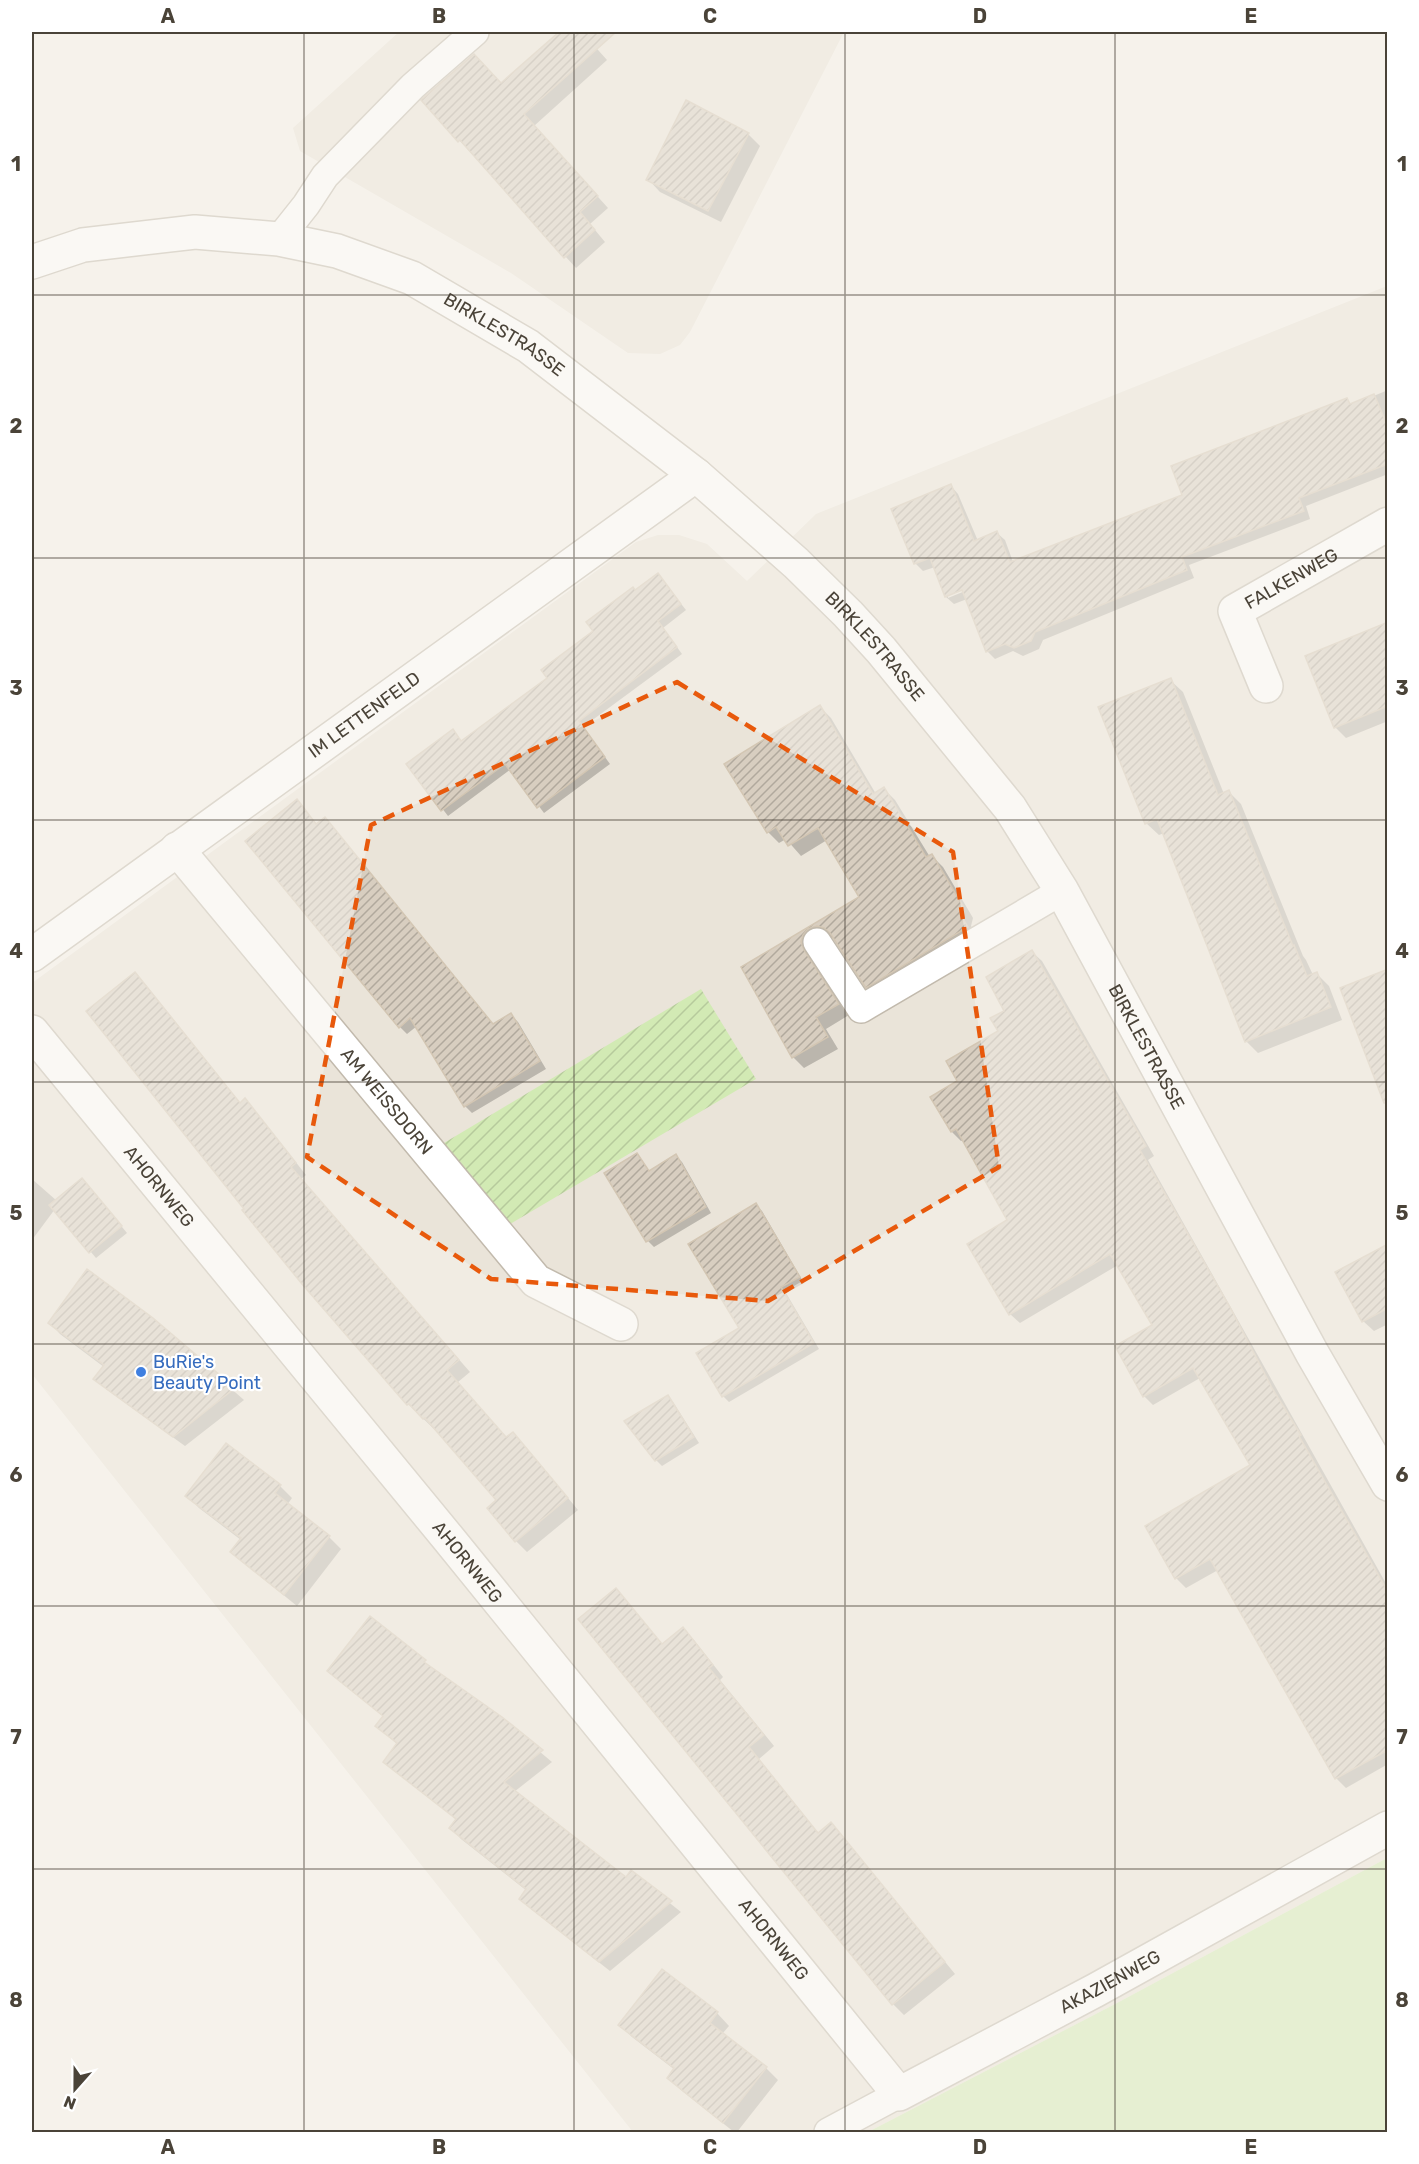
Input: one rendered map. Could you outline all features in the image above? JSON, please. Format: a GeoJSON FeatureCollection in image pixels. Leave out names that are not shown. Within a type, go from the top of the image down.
{"type":"FeatureCollection","features":[{"type":"Feature","properties":{"kind":"street","name":"BIRKLESTRASSE"},"geometry":{"type":"LineString","coordinates":[[32,262],[83,245],[195,232],[279,239],[337,251],[412,278],[528,346],[722,496],[848,614],[881,650],[1010,808],[1062,891],[1312,1353],[1388,1484]]}},
{"type":"Feature","properties":{"kind":"street","name":"IM LETTENFELD"},"geometry":{"type":"LineString","coordinates":[[32,955],[696,475]]}},
{"type":"Feature","properties":{"kind":"street","name":"FALKENWEG"},"geometry":{"type":"LineString","coordinates":[[1266,686],[1235,611],[1388,524]]}},
{"type":"Feature","properties":{"kind":"street","name":"AM WEISSDORN"},"geometry":{"type":"LineString","coordinates":[[177,849],[536,1281],[621,1324]]}},
{"type":"Feature","properties":{"kind":"street","name":"AHORNWEG"},"geometry":{"type":"LineString","coordinates":[[32,1032],[455,1547],[899,2094]]}},
{"type":"Feature","properties":{"kind":"street","name":"AKAZIENWEG"},"geometry":{"type":"LineString","coordinates":[[899,2094],[1107,1984],[1388,1828]]}},
{"type":"Feature","properties":{"kind":"lane"},"geometry":{"type":"LineString","coordinates":[[279,239],[325,176],[413,86],[475,32]]}},
{"type":"Feature","properties":{"kind":"lane"},"geometry":{"type":"LineString","coordinates":[[817,942],[861,1009],[1062,891]]}},
{"type":"Feature","properties":{"kind":"lane","name":"AKAZIENWEG"},"geometry":{"type":"LineString","coordinates":[[828,2133],[899,2094]]}},
{"type":"Feature","properties":{"kind":"highlighted area"},"geometry":{"type":"Polygon","coordinates":[[[677,682],[953,852],[999,1167],[768,1301],[491,1279],[307,1157],[371,825],[677,682]]]}},
{"type":"Feature","properties":{"kind":"shaded area"},"geometry":{"type":"Polygon","coordinates":[[[399,32],[844,32],[690,332],[680,345],[660,354],[628,353],[511,273],[300,151],[293,128],[399,32]]]}},
{"type":"Feature","properties":{"kind":"shaded area"},"geometry":{"type":"Polygon","coordinates":[[[1387,286],[1387,1858],[1117,2003],[868,2132],[633,2132],[32,1374],[32,983],[636,542],[658,535],[679,535],[707,544],[747,581],[816,514],[1387,286]]]}},
{"type":"Feature","properties":{"kind":"green space"},"geometry":{"type":"Polygon","coordinates":[[[701,989],[756,1079],[505,1227],[439,1146],[701,989]]]}},
{"type":"Feature","properties":{"kind":"green space"},"geometry":{"type":"Polygon","coordinates":[[[1387,1858],[1387,2132],[868,2132],[1117,2003],[1387,1858]]]}},
{"type":"Feature","properties":{"kind":"building"},"geometry":{"type":"Polygon","coordinates":[[[559,32],[616,32],[524,114],[598,196],[580,212],[595,230],[564,258],[460,140],[458,142],[421,100],[474,54],[501,83],[559,32]]]}},
{"type":"Feature","properties":{"kind":"building"},"geometry":{"type":"Polygon","coordinates":[[[686,100],[749,133],[708,211],[646,180],[686,100]]]}},
{"type":"Feature","properties":{"kind":"building"},"geometry":{"type":"Polygon","coordinates":[[[1374,394],[1388,427],[1388,464],[1299,498],[1304,511],[1182,557],[1187,570],[1035,632],[1031,641],[1014,648],[1005,644],[986,652],[962,590],[945,597],[930,558],[914,564],[891,509],[951,484],[974,541],[997,531],[1010,562],[1182,495],[1171,466],[1347,398],[1350,404],[1374,394]]]}},
{"type":"Feature","properties":{"kind":"building"},"geometry":{"type":"Polygon","coordinates":[[[658,573],[681,604],[658,621],[677,647],[579,721],[605,757],[537,808],[505,764],[441,811],[406,764],[453,729],[461,741],[547,678],[541,670],[593,631],[586,622],[633,587],[635,590],[658,573]]]}},
{"type":"Feature","properties":{"kind":"building"},"geometry":{"type":"Polygon","coordinates":[[[1388,622],[1388,706],[1334,728],[1305,656],[1388,622]]]}},
{"type":"Feature","properties":{"kind":"building"},"geometry":{"type":"Polygon","coordinates":[[[1171,678],[1218,795],[1229,790],[1307,976],[1317,972],[1331,1007],[1245,1042],[1157,819],[1145,824],[1098,707],[1171,678]]]}},
{"type":"Feature","properties":{"kind":"building"},"geometry":{"type":"Polygon","coordinates":[[[820,705],[873,794],[884,787],[926,857],[932,854],[963,906],[960,914],[968,927],[866,988],[830,933],[817,926],[808,929],[801,942],[804,950],[839,1004],[816,1017],[828,1037],[792,1058],[741,967],[859,897],[818,828],[788,846],[776,827],[767,833],[724,764],[820,705]]]}},
{"type":"Feature","properties":{"kind":"building"},"geometry":{"type":"Polygon","coordinates":[[[297,799],[316,824],[325,817],[493,1024],[511,1013],[540,1061],[464,1107],[410,1018],[399,1028],[245,841],[297,799]]]}},
{"type":"Feature","properties":{"kind":"building"},"geometry":{"type":"Polygon","coordinates":[[[1032,950],[1146,1146],[1140,1150],[1388,1592],[1388,1750],[1335,1779],[1210,1559],[1175,1579],[1145,1526],[1250,1465],[1193,1368],[1143,1397],[1115,1346],[1152,1325],[1110,1254],[1009,1315],[967,1244],[1007,1220],[956,1129],[951,1132],[930,1097],[957,1081],[946,1061],[998,1031],[990,1018],[1004,1011],[986,977],[1032,950]]]}},
{"type":"Feature","properties":{"kind":"building"},"geometry":{"type":"Polygon","coordinates":[[[1388,969],[1388,1103],[1384,1103],[1340,988],[1388,969]]]}},
{"type":"Feature","properties":{"kind":"building"},"geometry":{"type":"Polygon","coordinates":[[[135,972],[240,1103],[245,1098],[296,1163],[291,1167],[459,1360],[447,1370],[506,1437],[513,1432],[568,1498],[515,1542],[487,1508],[496,1500],[425,1418],[423,1419],[409,1404],[407,1405],[302,1284],[86,1011],[135,972]]]}},
{"type":"Feature","properties":{"kind":"building"},"geometry":{"type":"Polygon","coordinates":[[[637,1153],[649,1171],[676,1154],[706,1207],[646,1242],[604,1173],[637,1153]]]}},
{"type":"Feature","properties":{"kind":"building"},"geometry":{"type":"Polygon","coordinates":[[[82,1178],[122,1226],[89,1253],[49,1205],[82,1178]]]}},
{"type":"Feature","properties":{"kind":"building"},"geometry":{"type":"Polygon","coordinates":[[[756,1203],[800,1277],[781,1287],[814,1343],[722,1397],[696,1353],[739,1328],[688,1244],[756,1203]]]}},
{"type":"Feature","properties":{"kind":"building"},"geometry":{"type":"Polygon","coordinates":[[[1388,1244],[1388,1308],[1362,1322],[1335,1272],[1388,1244]]]}},
{"type":"Feature","properties":{"kind":"building"},"geometry":{"type":"Polygon","coordinates":[[[87,1269],[153,1318],[235,1388],[173,1437],[93,1379],[104,1365],[48,1323],[87,1269]]]}},
{"type":"Feature","properties":{"kind":"building"},"geometry":{"type":"Polygon","coordinates":[[[668,1395],[694,1437],[655,1461],[624,1421],[668,1395]]]}},
{"type":"Feature","properties":{"kind":"building"},"geometry":{"type":"Polygon","coordinates":[[[226,1443],[281,1485],[275,1493],[330,1536],[284,1595],[230,1552],[241,1538],[185,1496],[226,1443]]]}},
{"type":"Feature","properties":{"kind":"building"},"geometry":{"type":"Polygon","coordinates":[[[616,1588],[662,1644],[683,1627],[713,1665],[709,1668],[764,1735],[749,1747],[818,1833],[831,1822],[945,1962],[892,2005],[578,1619],[616,1588]]]}},
{"type":"Feature","properties":{"kind":"building"},"geometry":{"type":"Polygon","coordinates":[[[370,1616],[426,1660],[424,1662],[502,1717],[543,1750],[504,1782],[626,1877],[631,1870],[672,1901],[599,1962],[519,1899],[526,1889],[449,1828],[456,1819],[383,1762],[397,1743],[375,1726],[383,1716],[327,1671],[370,1616]]]}},
{"type":"Feature","properties":{"kind":"building"},"geometry":{"type":"Polygon","coordinates":[[[662,1969],[718,2012],[710,2023],[767,2067],[723,2123],[667,2078],[674,2068],[618,2025],[662,1969]]]}},
{"type":"Feature","properties":{"kind":"place","name":"BuRie's Beauty Point"},"geometry":{"type":"Point","coordinates":[141,1372]}}]}
